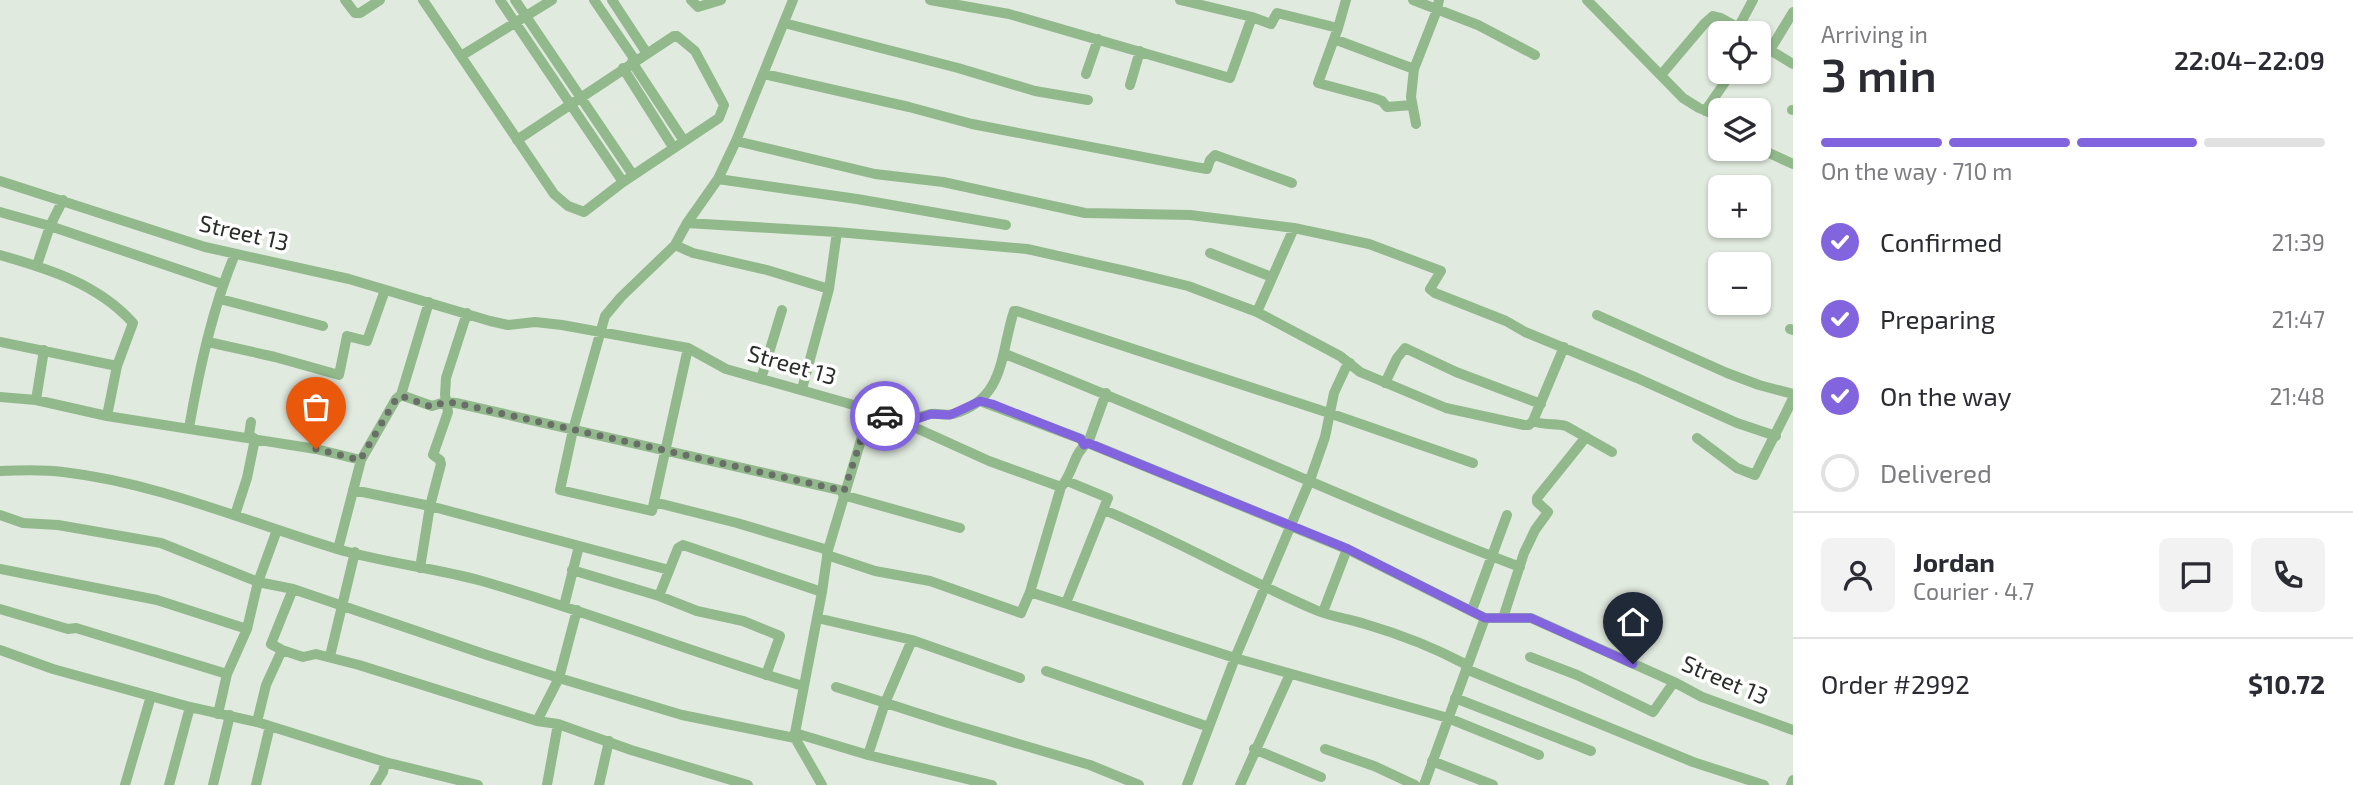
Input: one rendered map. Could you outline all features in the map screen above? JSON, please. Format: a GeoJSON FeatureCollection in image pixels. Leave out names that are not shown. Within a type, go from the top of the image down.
{"type":"FeatureCollection","features":[{"type":"Feature","properties":{"kind":"street"},"geometry":{"type":"LineString","coordinates":[[345,0],[355,13],[360,13],[380,0]]}},
{"type":"Feature","properties":{"kind":"street"},"geometry":{"type":"LineString","coordinates":[[423,0],[517,140],[554,194],[568,206],[584,212],[673,147],[719,118],[724,105],[695,51],[677,36],[646,52],[517,140]]}},
{"type":"Feature","properties":{"kind":"street"},"geometry":{"type":"LineString","coordinates":[[500,0],[623,182]]}},
{"type":"Feature","properties":{"kind":"street"},"geometry":{"type":"LineString","coordinates":[[515,0],[633,175]]}},
{"type":"Feature","properties":{"kind":"street"},"geometry":{"type":"LineString","coordinates":[[461,56],[552,0]]}},
{"type":"Feature","properties":{"kind":"street"},"geometry":{"type":"LineString","coordinates":[[594,0],[673,147]]}},
{"type":"Feature","properties":{"kind":"street"},"geometry":{"type":"LineString","coordinates":[[612,0],[646,52]]}},
{"type":"Feature","properties":{"kind":"street"},"geometry":{"type":"LineString","coordinates":[[691,0],[698,7],[713,1]]}},
{"type":"Feature","properties":{"kind":"street"},"geometry":{"type":"LineString","coordinates":[[688,348],[652,511],[560,490],[573,430],[605,316],[675,245],[718,179],[793,0]]}},
{"type":"Feature","properties":{"kind":"street"},"geometry":{"type":"LineString","coordinates":[[930,0],[1009,14],[1230,78],[1252,17]]}},
{"type":"Feature","properties":{"kind":"street"},"geometry":{"type":"LineString","coordinates":[[1180,0],[1271,24],[1277,13],[1336,34],[1414,69]]}},
{"type":"Feature","properties":{"kind":"street"},"geometry":{"type":"LineString","coordinates":[[1346,0],[1318,83],[1374,98],[1387,107],[1412,105]]}},
{"type":"Feature","properties":{"kind":"street"},"geometry":{"type":"LineString","coordinates":[[1413,0],[1438,5],[1535,55]]}},
{"type":"Feature","properties":{"kind":"street"},"geometry":{"type":"LineString","coordinates":[[1587,0],[1684,98],[1708,112]]}},
{"type":"Feature","properties":{"kind":"street"},"geometry":{"type":"LineString","coordinates":[[1746,21],[1753,0]]}},
{"type":"Feature","properties":{"kind":"street"},"geometry":{"type":"LineString","coordinates":[[1416,124],[1411,97],[1414,69],[1438,5]]}},
{"type":"Feature","properties":{"kind":"street"},"geometry":{"type":"LineString","coordinates":[[1771,48],[1793,12]]}},
{"type":"Feature","properties":{"kind":"street"},"geometry":{"type":"LineString","coordinates":[[1661,75],[1710,18],[1713,16],[1726,21]]}},
{"type":"Feature","properties":{"kind":"street"},"geometry":{"type":"LineString","coordinates":[[784,23],[1035,90],[1088,100]]}},
{"type":"Feature","properties":{"kind":"street"},"geometry":{"type":"LineString","coordinates":[[1087,74],[1098,39]]}},
{"type":"Feature","properties":{"kind":"street"},"geometry":{"type":"LineString","coordinates":[[1130,85],[1140,51]]}},
{"type":"Feature","properties":{"kind":"street"},"geometry":{"type":"LineString","coordinates":[[1771,51],[1793,64]]}},
{"type":"Feature","properties":{"kind":"street"},"geometry":{"type":"LineString","coordinates":[[630,63],[684,141]]}},
{"type":"Feature","properties":{"kind":"street"},"geometry":{"type":"LineString","coordinates":[[764,74],[972,124],[1195,167],[1207,169],[1215,155],[1292,183]]}},
{"type":"Feature","properties":{"kind":"street"},"geometry":{"type":"LineString","coordinates":[[1705,111],[1724,84]]}},
{"type":"Feature","properties":{"kind":"street"},"geometry":{"type":"LineString","coordinates":[[736,141],[875,174],[943,182],[1085,213],[1190,215],[1294,228],[1369,244],[1441,271],[1430,289],[1435,293],[1737,423],[1776,436]]}},
{"type":"Feature","properties":{"kind":"street"},"geometry":{"type":"LineString","coordinates":[[1771,154],[1791,160]]}},
{"type":"Feature","properties":{"kind":"street"},"geometry":{"type":"LineString","coordinates":[[718,179],[857,199],[1006,225]]}},
{"type":"Feature","properties":{"kind":"street","name":"Street 13"},"geometry":{"type":"LineString","coordinates":[[0,181],[205,247],[336,276],[508,325],[535,322],[688,348],[726,369],[868,409],[989,461],[1108,498],[1104,510]]}},
{"type":"Feature","properties":{"kind":"street"},"geometry":{"type":"LineString","coordinates":[[37,265],[50,226],[63,200]]}},
{"type":"Feature","properties":{"kind":"street"},"geometry":{"type":"LineString","coordinates":[[0,212],[50,226],[222,284]]}},
{"type":"Feature","properties":{"kind":"street"},"geometry":{"type":"LineString","coordinates":[[687,223],[837,232],[1027,249],[1188,286],[1257,312],[1340,356],[1360,372],[1385,383],[1446,408],[1524,425],[1533,421],[1564,347]]}},
{"type":"Feature","properties":{"kind":"street"},"geometry":{"type":"LineString","coordinates":[[1257,312],[1294,228]]}},
{"type":"Feature","properties":{"kind":"street"},"geometry":{"type":"LineString","coordinates":[[802,389],[829,289],[837,232]]}},
{"type":"Feature","properties":{"kind":"street"},"geometry":{"type":"LineString","coordinates":[[675,245],[694,253],[767,270],[829,289]]}},
{"type":"Feature","properties":{"kind":"street"},"geometry":{"type":"LineString","coordinates":[[1210,253],[1272,277]]}},
{"type":"Feature","properties":{"kind":"street"},"geometry":{"type":"LineString","coordinates":[[189,428],[222,284],[234,254]]}},
{"type":"Feature","properties":{"kind":"street"},"geometry":{"type":"LineString","coordinates":[[0,255],[76,280],[133,323],[117,366],[107,416]]}},
{"type":"Feature","properties":{"kind":"street"},"geometry":{"type":"LineString","coordinates":[[208,342],[338,375],[347,336],[367,341],[385,290]]}},
{"type":"Feature","properties":{"kind":"street"},"geometry":{"type":"LineString","coordinates":[[220,299],[323,326]]}},
{"type":"Feature","properties":{"kind":"street"},"geometry":{"type":"LineString","coordinates":[[338,549],[360,460],[396,399],[401,396],[429,302]]}},
{"type":"Feature","properties":{"kind":"street"},"geometry":{"type":"LineString","coordinates":[[761,379],[782,310]]}},
{"type":"Feature","properties":{"kind":"street"},"geometry":{"type":"LineString","coordinates":[[905,423],[931,414],[950,415],[980,401],[995,383],[1005,354],[1011,320],[1017,311],[1473,463]]}},
{"type":"Feature","properties":{"kind":"street"},"geometry":{"type":"LineString","coordinates":[[421,568],[430,506],[440,464],[440,460],[433,455],[448,412],[445,402],[446,377],[467,313]]}},
{"type":"Feature","properties":{"kind":"street"},"geometry":{"type":"LineString","coordinates":[[1597,315],[1727,373],[1793,396],[1755,475],[1737,468],[1697,438]]}},
{"type":"Feature","properties":{"kind":"street"},"geometry":{"type":"LineString","coordinates":[[0,342],[117,366]]}},
{"type":"Feature","properties":{"kind":"street"},"geometry":{"type":"LineString","coordinates":[[1385,383],[1405,348],[1456,372],[1541,404]]}},
{"type":"Feature","properties":{"kind":"street"},"geometry":{"type":"LineString","coordinates":[[36,400],[44,350]]}},
{"type":"Feature","properties":{"kind":"street"},"geometry":{"type":"LineString","coordinates":[[1005,354],[1106,393],[1520,567]]}},
{"type":"Feature","properties":{"kind":"street"},"geometry":{"type":"LineString","coordinates":[[1187,785],[1310,480],[1325,437],[1334,393],[1350,363]]}},
{"type":"Feature","properties":{"kind":"street"},"geometry":{"type":"LineString","coordinates":[[654,502],[827,552],[875,570],[930,581],[1021,613],[1064,484],[1086,444],[1106,393]]}},
{"type":"Feature","properties":{"kind":"street"},"geometry":{"type":"LineString","coordinates":[[401,396],[432,407],[445,402],[844,493],[960,528]]}},
{"type":"Feature","properties":{"kind":"street"},"geometry":{"type":"LineString","coordinates":[[0,397],[36,400],[164,426],[316,449],[360,460]]}},
{"type":"Feature","properties":{"kind":"street"},"geometry":{"type":"LineString","coordinates":[[980,401],[1290,524],[1348,549],[1485,618],[1424,785]]}},
{"type":"Feature","properties":{"kind":"street"},"geometry":{"type":"LineString","coordinates":[[822,785],[795,736],[827,552],[868,409]]}},
{"type":"Feature","properties":{"kind":"street"},"geometry":{"type":"LineString","coordinates":[[1533,421],[1566,426],[1612,452]]}},
{"type":"Feature","properties":{"kind":"street"},"geometry":{"type":"LineString","coordinates":[[251,422],[249,435],[255,439]]}},
{"type":"Feature","properties":{"kind":"street"},"geometry":{"type":"LineString","coordinates":[[1503,618],[1535,530],[1548,512],[1537,502],[1538,498],[1586,437]]}},
{"type":"Feature","properties":{"kind":"street"},"geometry":{"type":"LineString","coordinates":[[235,515],[247,478],[255,439]]}},
{"type":"Feature","properties":{"kind":"street"},"geometry":{"type":"LineString","coordinates":[[0,471],[44,470],[93,476],[188,500],[338,549],[478,580],[564,606],[803,686]]}},
{"type":"Feature","properties":{"kind":"street"},"geometry":{"type":"LineString","coordinates":[[353,490],[430,506],[669,570]]}},
{"type":"Feature","properties":{"kind":"street"},"geometry":{"type":"LineString","coordinates":[[1066,603],[1104,510],[1138,524],[1265,588],[1323,612],[1364,623],[1436,649],[1465,664],[1465,669]]}},
{"type":"Feature","properties":{"kind":"street"},"geometry":{"type":"LineString","coordinates":[[0,515],[23,523],[58,525],[161,543],[258,582],[293,589],[559,678],[682,715],[795,736],[992,785]]}},
{"type":"Feature","properties":{"kind":"street"},"geometry":{"type":"LineString","coordinates":[[1472,610],[1507,515]]}},
{"type":"Feature","properties":{"kind":"street"},"geometry":{"type":"LineString","coordinates":[[218,714],[227,674],[247,629],[258,582],[277,530]]}},
{"type":"Feature","properties":{"kind":"street"},"geometry":{"type":"LineString","coordinates":[[659,596],[678,548],[682,545],[822,592]]}},
{"type":"Feature","properties":{"kind":"street"},"geometry":{"type":"LineString","coordinates":[[564,606],[579,546]]}},
{"type":"Feature","properties":{"kind":"street"},"geometry":{"type":"LineString","coordinates":[[1323,612],[1348,549]]}},
{"type":"Feature","properties":{"kind":"street"},"geometry":{"type":"LineString","coordinates":[[330,656],[355,552]]}},
{"type":"Feature","properties":{"kind":"street"},"geometry":{"type":"LineString","coordinates":[[0,569],[157,600],[247,629]]}},
{"type":"Feature","properties":{"kind":"street"},"geometry":{"type":"LineString","coordinates":[[572,570],[659,596],[697,611],[743,621],[780,636],[766,675]]}},
{"type":"Feature","properties":{"kind":"street"},"geometry":{"type":"LineString","coordinates":[[293,589],[271,644],[282,650],[303,657],[316,654],[330,656],[537,721],[558,724],[631,750],[748,785]]}},
{"type":"Feature","properties":{"kind":"street"},"geometry":{"type":"LineString","coordinates":[[1030,592],[1236,658],[1448,718],[1539,755]]}},
{"type":"Feature","properties":{"kind":"street"},"geometry":{"type":"LineString","coordinates":[[0,609],[68,629],[76,628],[227,674]]}},
{"type":"Feature","properties":{"kind":"street"},"geometry":{"type":"LineString","coordinates":[[537,721],[559,678],[577,610]]}},
{"type":"Feature","properties":{"kind":"street"},"geometry":{"type":"LineString","coordinates":[[817,618],[912,640],[1020,678]]}},
{"type":"Feature","properties":{"kind":"street","name":"Street 13"},"geometry":{"type":"LineString","coordinates":[[1485,618],[1531,618],[1703,697],[1793,730]]}},
{"type":"Feature","properties":{"kind":"street"},"geometry":{"type":"LineString","coordinates":[[867,755],[885,703],[912,640]]}},
{"type":"Feature","properties":{"kind":"street"},"geometry":{"type":"LineString","coordinates":[[0,650],[53,669],[190,707],[257,722],[385,761],[478,785]]}},
{"type":"Feature","properties":{"kind":"street"},"geometry":{"type":"LineString","coordinates":[[257,722],[266,685],[282,650]]}},
{"type":"Feature","properties":{"kind":"street"},"geometry":{"type":"LineString","coordinates":[[1530,657],[1577,675],[1653,712],[1674,682]]}},
{"type":"Feature","properties":{"kind":"street"},"geometry":{"type":"LineString","coordinates":[[1465,669],[1693,762],[1764,785]]}},
{"type":"Feature","properties":{"kind":"street"},"geometry":{"type":"LineString","coordinates":[[1046,671],[1209,727]]}},
{"type":"Feature","properties":{"kind":"street"},"geometry":{"type":"LineString","coordinates":[[1240,785],[1290,674]]}},
{"type":"Feature","properties":{"kind":"street"},"geometry":{"type":"LineString","coordinates":[[836,687],[1090,765],[1139,785]]}},
{"type":"Feature","properties":{"kind":"street"},"geometry":{"type":"LineString","coordinates":[[125,785],[151,696]]}},
{"type":"Feature","properties":{"kind":"street"},"geometry":{"type":"LineString","coordinates":[[1455,698],[1591,751]]}},
{"type":"Feature","properties":{"kind":"street"},"geometry":{"type":"LineString","coordinates":[[169,785],[190,707]]}},
{"type":"Feature","properties":{"kind":"street"},"geometry":{"type":"LineString","coordinates":[[213,785],[230,715]]}},
{"type":"Feature","properties":{"kind":"street"},"geometry":{"type":"LineString","coordinates":[[547,785],[558,724]]}},
{"type":"Feature","properties":{"kind":"street"},"geometry":{"type":"LineString","coordinates":[[256,785],[271,726]]}},
{"type":"Feature","properties":{"kind":"street"},"geometry":{"type":"LineString","coordinates":[[599,785],[609,741]]}},
{"type":"Feature","properties":{"kind":"street"},"geometry":{"type":"LineString","coordinates":[[1254,749],[1321,777]]}},
{"type":"Feature","properties":{"kind":"street"},"geometry":{"type":"LineString","coordinates":[[1325,749],[1374,766],[1415,785]]}},
{"type":"Feature","properties":{"kind":"street"},"geometry":{"type":"LineString","coordinates":[[375,785],[383,772],[385,761]]}},
{"type":"Feature","properties":{"kind":"street"},"geometry":{"type":"LineString","coordinates":[[1432,761],[1493,785]]}},
{"type":"Feature","properties":{"kind":"way so far"},"geometry":{"type":"LineString","coordinates":[[316,449],[360,460],[396,399],[401,396],[432,407],[445,402],[456,403],[844,491],[868,409],[885,416]]}},
{"type":"Feature","properties":{"kind":"route"},"geometry":{"type":"LineString","coordinates":[[885,416],[905,423],[931,414],[950,415],[980,401],[992,404],[1081,439],[1084,445],[1088,443],[1348,549],[1485,618],[1531,618],[1633,664]]}}]}
